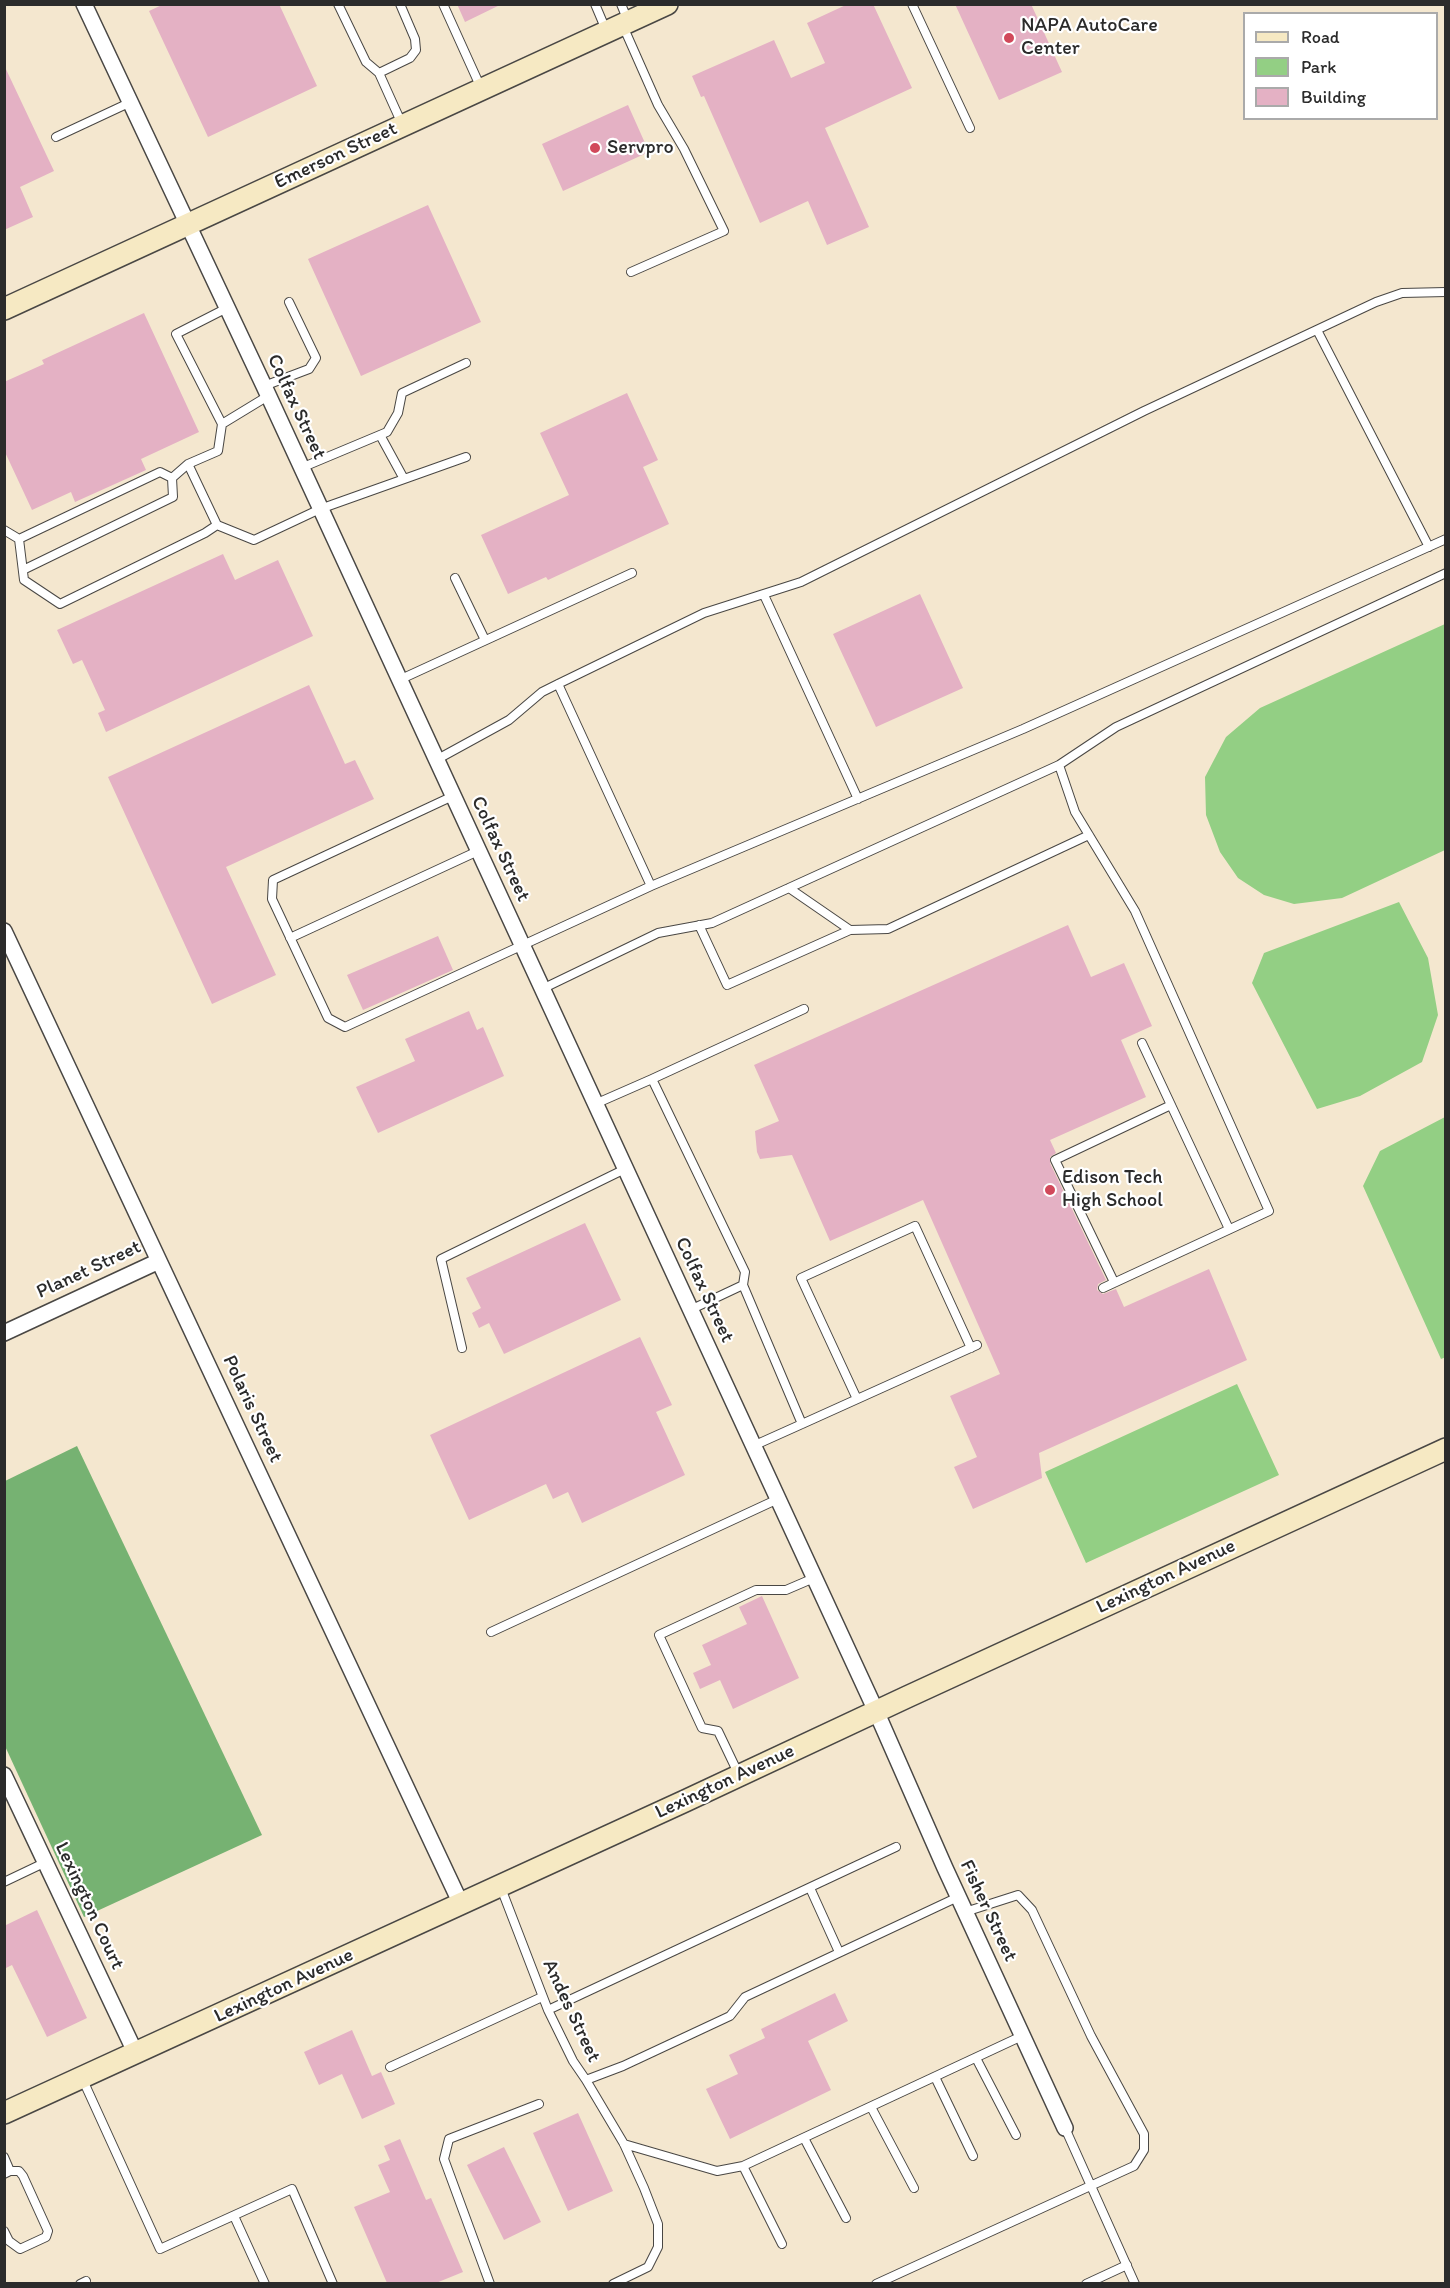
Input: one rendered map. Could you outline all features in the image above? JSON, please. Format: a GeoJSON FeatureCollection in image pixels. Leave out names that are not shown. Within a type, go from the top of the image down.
{"type":"FeatureCollection","features":[{"type":"Feature","properties":{"kind":"main road","name":"Emerson Street"},"geometry":{"type":"LineString","coordinates":[[4,309],[481,89],[620,21],[667,4]]}},
{"type":"Feature","properties":{"kind":"main road","name":"Lexington Avenue"},"geometry":{"type":"LineString","coordinates":[[4,2113],[461,1905],[1446,1449]]}},
{"type":"Feature","properties":{"kind":"street","name":"Colfax Street"},"geometry":{"type":"LineString","coordinates":[[84,4],[266,391],[876,1711]]}},
{"type":"Feature","properties":{"kind":"street","name":"Polaris Street"},"geometry":{"type":"LineString","coordinates":[[4,931],[461,1905]]}},
{"type":"Feature","properties":{"kind":"street","name":"Planet Street"},"geometry":{"type":"LineString","coordinates":[[4,1333],[159,1261]]}},
{"type":"Feature","properties":{"kind":"street","name":"Fisher Street"},"geometry":{"type":"LineString","coordinates":[[876,1711],[958,1897],[1065,2128]]}},
{"type":"Feature","properties":{"kind":"street","name":"Lexington Court"},"geometry":{"type":"LineString","coordinates":[[4,1775],[136,2054]]}},
{"type":"Feature","properties":{"kind":"lane"},"geometry":{"type":"LineString","coordinates":[[338,4],[366,62],[379,73],[403,125]]}},
{"type":"Feature","properties":{"kind":"lane"},"geometry":{"type":"LineString","coordinates":[[379,73],[410,58],[416,50],[415,39],[400,4]]}},
{"type":"Feature","properties":{"kind":"lane"},"geometry":{"type":"LineString","coordinates":[[442,4],[481,89]]}},
{"type":"Feature","properties":{"kind":"lane"},"geometry":{"type":"LineString","coordinates":[[595,4],[620,21],[658,105],[684,149],[724,231],[631,272]]}},
{"type":"Feature","properties":{"kind":"lane"},"geometry":{"type":"LineString","coordinates":[[912,4],[970,128]]}},
{"type":"Feature","properties":{"kind":"lane"},"geometry":{"type":"LineString","coordinates":[[56,137],[130,102]]}},
{"type":"Feature","properties":{"kind":"lane"},"geometry":{"type":"LineString","coordinates":[[436,760],[509,720],[542,692],[704,613],[801,582],[1144,411],[1377,302],[1402,293],[1446,292]]}},
{"type":"Feature","properties":{"kind":"lane"},"geometry":{"type":"LineString","coordinates":[[222,424],[266,391],[309,369],[316,358],[289,302]]}},
{"type":"Feature","properties":{"kind":"lane"},"geometry":{"type":"LineString","coordinates":[[172,478],[188,464],[218,451],[222,424],[176,334],[227,308]]}},
{"type":"Feature","properties":{"kind":"lane"},"geometry":{"type":"LineString","coordinates":[[1317,330],[1428,547]]}},
{"type":"Feature","properties":{"kind":"lane"},"geometry":{"type":"LineString","coordinates":[[301,468],[387,432],[398,412],[402,393],[466,363]]}},
{"type":"Feature","properties":{"kind":"lane"},"geometry":{"type":"LineString","coordinates":[[380,435],[404,479]]}},
{"type":"Feature","properties":{"kind":"lane"},"geometry":{"type":"LineString","coordinates":[[188,464],[217,525],[254,540],[320,509],[466,457]]}},
{"type":"Feature","properties":{"kind":"lane"},"geometry":{"type":"LineString","coordinates":[[18,539],[160,472],[172,478]]}},
{"type":"Feature","properties":{"kind":"lane"},"geometry":{"type":"LineString","coordinates":[[23,570],[173,497],[172,478]]}},
{"type":"Feature","properties":{"kind":"lane"},"geometry":{"type":"LineString","coordinates":[[4,530],[18,539],[24,580],[60,604],[217,525]]}},
{"type":"Feature","properties":{"kind":"lane"},"geometry":{"type":"LineString","coordinates":[[453,796],[273,880],[272,899],[328,1018],[345,1027],[651,886],[1043,720],[1446,539]]}},
{"type":"Feature","properties":{"kind":"lane"},"geometry":{"type":"LineString","coordinates":[[399,680],[632,573]]}},
{"type":"Feature","properties":{"kind":"lane"},"geometry":{"type":"LineString","coordinates":[[542,989],[658,933],[712,923],[1059,765],[1116,727],[1446,573]]}},
{"type":"Feature","properties":{"kind":"lane"},"geometry":{"type":"LineString","coordinates":[[455,578],[485,640]]}},
{"type":"Feature","properties":{"kind":"lane"},"geometry":{"type":"LineString","coordinates":[[764,595],[858,800]]}},
{"type":"Feature","properties":{"kind":"lane"},"geometry":{"type":"LineString","coordinates":[[558,684],[651,886]]}},
{"type":"Feature","properties":{"kind":"lane"},"geometry":{"type":"LineString","coordinates":[[1059,765],[1075,812],[1135,911],[1269,1211],[1103,1288]]}},
{"type":"Feature","properties":{"kind":"lane"},"geometry":{"type":"LineString","coordinates":[[699,925],[727,985],[850,930],[888,929],[1089,835]]}},
{"type":"Feature","properties":{"kind":"lane"},"geometry":{"type":"LineString","coordinates":[[290,938],[478,851]]}},
{"type":"Feature","properties":{"kind":"lane"},"geometry":{"type":"LineString","coordinates":[[789,888],[850,930]]}},
{"type":"Feature","properties":{"kind":"lane"},"geometry":{"type":"LineString","coordinates":[[595,1104],[804,1009]]}},
{"type":"Feature","properties":{"kind":"lane"},"geometry":{"type":"LineString","coordinates":[[1142,1043],[1229,1229]]}},
{"type":"Feature","properties":{"kind":"lane"},"geometry":{"type":"LineString","coordinates":[[652,1079],[745,1272],[743,1285],[802,1424]]}},
{"type":"Feature","properties":{"kind":"lane"},"geometry":{"type":"LineString","coordinates":[[1114,1282],[1055,1160],[1171,1105]]}},
{"type":"Feature","properties":{"kind":"lane"},"geometry":{"type":"LineString","coordinates":[[462,1348],[441,1260],[625,1169]]}},
{"type":"Feature","properties":{"kind":"lane"},"geometry":{"type":"LineString","coordinates":[[753,1446],[974,1347],[915,1226],[801,1278],[857,1399]]}},
{"type":"Feature","properties":{"kind":"lane"},"geometry":{"type":"LineString","coordinates":[[690,1310],[743,1285]]}},
{"type":"Feature","properties":{"kind":"lane"},"geometry":{"type":"LineString","coordinates":[[491,1632],[778,1499]]}},
{"type":"Feature","properties":{"kind":"lane"},"geometry":{"type":"LineString","coordinates":[[740,1776],[718,1731],[702,1728],[659,1635],[756,1590],[786,1590],[814,1578]]}},
{"type":"Feature","properties":{"kind":"lane"},"geometry":{"type":"LineString","coordinates":[[549,2010],[896,1847]]}},
{"type":"Feature","properties":{"kind":"lane"},"geometry":{"type":"LineString","coordinates":[[4,1882],[46,1862]]}},
{"type":"Feature","properties":{"kind":"lane","name":"Andes Street"},"geometry":{"type":"LineString","coordinates":[[500,1886],[542,1997],[573,2061],[624,2144],[645,2188],[658,2224],[658,2247],[648,2267],[613,2283]]}},
{"type":"Feature","properties":{"kind":"lane"},"geometry":{"type":"LineString","coordinates":[[810,1888],[839,1952]]}},
{"type":"Feature","properties":{"kind":"lane"},"geometry":{"type":"LineString","coordinates":[[876,2283],[1134,2166],[1144,2150],[1144,2134],[1092,2036],[1032,1910],[1018,1895],[965,1912]]}},
{"type":"Feature","properties":{"kind":"lane"},"geometry":{"type":"LineString","coordinates":[[586,2080],[623,2066],[730,2016],[745,1996],[958,1897]]}},
{"type":"Feature","properties":{"kind":"lane"},"geometry":{"type":"LineString","coordinates":[[390,2067],[542,1997]]}},
{"type":"Feature","properties":{"kind":"lane"},"geometry":{"type":"LineString","coordinates":[[624,2144],[717,2171],[743,2166],[1022,2036]]}},
{"type":"Feature","properties":{"kind":"lane"},"geometry":{"type":"LineString","coordinates":[[976,2058],[1016,2135]]}},
{"type":"Feature","properties":{"kind":"lane"},"geometry":{"type":"LineString","coordinates":[[82,2077],[160,2249],[292,2189],[333,2283]]}},
{"type":"Feature","properties":{"kind":"lane"},"geometry":{"type":"LineString","coordinates":[[935,2077],[973,2156]]}},
{"type":"Feature","properties":{"kind":"lane"},"geometry":{"type":"LineString","coordinates":[[490,2283],[444,2159],[449,2139],[539,2104]]}},
{"type":"Feature","properties":{"kind":"lane"},"geometry":{"type":"LineString","coordinates":[[871,2107],[914,2188]]}},
{"type":"Feature","properties":{"kind":"lane"},"geometry":{"type":"LineString","coordinates":[[1065,2128],[1135,2283]]}},
{"type":"Feature","properties":{"kind":"lane"},"geometry":{"type":"LineString","coordinates":[[804,2138],[846,2218]]}},
{"type":"Feature","properties":{"kind":"lane"},"geometry":{"type":"LineString","coordinates":[[4,2157],[7,2172],[20,2171],[23,2176],[48,2231],[46,2237],[20,2248],[9,2241],[4,2231]]}},
{"type":"Feature","properties":{"kind":"lane"},"geometry":{"type":"LineString","coordinates":[[743,2166],[782,2244]]}},
{"type":"Feature","properties":{"kind":"lane"},"geometry":{"type":"LineString","coordinates":[[234,2216],[264,2283]]}},
{"type":"Feature","properties":{"kind":"lane"},"geometry":{"type":"LineString","coordinates":[[1086,2283],[1127,2265]]}},
{"type":"Feature","properties":{"kind":"green space"},"geometry":{"type":"Polygon","coordinates":[[[1445,624],[1445,850],[1342,898],[1294,904],[1264,895],[1238,878],[1220,852],[1206,815],[1205,777],[1226,737],[1260,708],[1445,624]]]}},
{"type":"Feature","properties":{"kind":"green space"},"geometry":{"type":"Polygon","coordinates":[[[1399,902],[1428,958],[1438,1015],[1422,1062],[1360,1096],[1317,1109],[1252,983],[1264,953],[1399,902]]]}},
{"type":"Feature","properties":{"kind":"green space"},"geometry":{"type":"Polygon","coordinates":[[[1445,1117],[1446,1357],[1441,1359],[1363,1186],[1380,1151],[1445,1117]]]}},
{"type":"Feature","properties":{"kind":"green space"},"geometry":{"type":"Polygon","coordinates":[[[1237,1384],[1279,1475],[1086,1563],[1045,1472],[1237,1384]]]}},
{"type":"Feature","properties":{"kind":"green space"},"geometry":{"type":"Polygon","coordinates":[[[77,1446],[262,1835],[84,1917],[4,1744],[5,1481],[77,1446]]]}},
{"type":"Feature","properties":{"kind":"building"},"geometry":{"type":"Polygon","coordinates":[[[164,4],[279,4],[317,86],[208,137],[149,11],[164,4]]]}},
{"type":"Feature","properties":{"kind":"building"},"geometry":{"type":"Polygon","coordinates":[[[457,4],[502,4],[465,22],[457,4]]]}},
{"type":"Feature","properties":{"kind":"building"},"geometry":{"type":"Polygon","coordinates":[[[848,4],[873,4],[912,88],[825,128],[869,227],[827,245],[808,201],[760,223],[704,96],[701,97],[692,76],[774,40],[791,78],[825,63],[807,23],[848,4]]]}},
{"type":"Feature","properties":{"kind":"building","name":"NAPA AutoCare Center"},"geometry":{"type":"Polygon","coordinates":[[[955,4],[1031,4],[1062,72],[999,100],[955,4]]]}},
{"type":"Feature","properties":{"kind":"building"},"geometry":{"type":"Polygon","coordinates":[[[4,65],[54,171],[20,187],[33,217],[4,230],[4,65]]]}},
{"type":"Feature","properties":{"kind":"building","name":"Servpro"},"geometry":{"type":"Polygon","coordinates":[[[628,105],[649,152],[563,191],[542,144],[628,105]]]}},
{"type":"Feature","properties":{"kind":"building"},"geometry":{"type":"Polygon","coordinates":[[[428,205],[481,322],[361,376],[308,259],[428,205]]]}},
{"type":"Feature","properties":{"kind":"building"},"geometry":{"type":"Polygon","coordinates":[[[144,313],[199,432],[141,459],[146,470],[75,502],[71,492],[32,510],[4,450],[4,382],[44,364],[42,360],[144,313]]]}},
{"type":"Feature","properties":{"kind":"building"},"geometry":{"type":"Polygon","coordinates":[[[627,393],[658,460],[643,467],[669,524],[548,580],[546,577],[508,594],[481,535],[569,495],[540,433],[627,393]]]}},
{"type":"Feature","properties":{"kind":"building"},"geometry":{"type":"Polygon","coordinates":[[[223,554],[235,580],[278,560],[313,636],[106,732],[98,713],[105,710],[82,660],[73,664],[57,630],[223,554]]]}},
{"type":"Feature","properties":{"kind":"building"},"geometry":{"type":"Polygon","coordinates":[[[920,594],[963,688],[876,727],[833,634],[920,594]]]}},
{"type":"Feature","properties":{"kind":"building"},"geometry":{"type":"Polygon","coordinates":[[[309,685],[345,764],[355,760],[374,799],[226,867],[276,975],[212,1004],[108,777],[309,685]]]}},
{"type":"Feature","properties":{"kind":"building"},"geometry":{"type":"Polygon","coordinates":[[[1068,925],[1091,977],[1124,963],[1152,1026],[1121,1040],[1146,1097],[1050,1140],[1056,1153],[1050,1157],[1050,1163],[1106,1280],[1098,1284],[1097,1290],[1103,1294],[1116,1289],[1124,1307],[1209,1269],[1247,1360],[1039,1453],[1042,1478],[973,1509],[954,1467],[977,1457],[950,1396],[1000,1374],[923,1200],[830,1241],[792,1155],[760,1159],[755,1131],[779,1121],[754,1065],[1068,925]]]}},
{"type":"Feature","properties":{"kind":"building"},"geometry":{"type":"Polygon","coordinates":[[[438,936],[453,970],[363,1010],[347,975],[438,936]]]}},
{"type":"Feature","properties":{"kind":"building"},"geometry":{"type":"Polygon","coordinates":[[[469,1011],[477,1030],[483,1027],[504,1076],[378,1133],[356,1087],[415,1061],[405,1039],[469,1011]]]}},
{"type":"Feature","properties":{"kind":"building"},"geometry":{"type":"Polygon","coordinates":[[[585,1223],[621,1300],[504,1354],[489,1323],[479,1328],[472,1313],[481,1308],[466,1278],[585,1223]]]}},
{"type":"Feature","properties":{"kind":"building"},"geometry":{"type":"Polygon","coordinates":[[[640,1337],[672,1405],[656,1412],[685,1475],[582,1523],[568,1492],[553,1499],[546,1484],[469,1520],[430,1435],[640,1337]]]}},
{"type":"Feature","properties":{"kind":"building"},"geometry":{"type":"Polygon","coordinates":[[[762,1596],[799,1678],[733,1709],[720,1680],[700,1689],[693,1673],[711,1665],[702,1645],[747,1624],[739,1607],[762,1596]]]}},
{"type":"Feature","properties":{"kind":"building"},"geometry":{"type":"Polygon","coordinates":[[[37,1910],[87,2018],[47,2037],[12,1965],[4,1969],[4,1926],[37,1910]]]}},
{"type":"Feature","properties":{"kind":"building"},"geometry":{"type":"Polygon","coordinates":[[[835,1993],[848,2021],[808,2041],[831,2090],[730,2139],[706,2089],[738,2074],[729,2055],[765,2038],[761,2029],[835,1993]]]}},
{"type":"Feature","properties":{"kind":"building"},"geometry":{"type":"Polygon","coordinates":[[[352,2030],[372,2076],[381,2072],[395,2104],[362,2119],[342,2074],[319,2085],[304,2052],[352,2030]]]}},
{"type":"Feature","properties":{"kind":"building"},"geometry":{"type":"Polygon","coordinates":[[[578,2113],[613,2191],[568,2211],[533,2133],[578,2113]]]}},
{"type":"Feature","properties":{"kind":"building"},"geometry":{"type":"Polygon","coordinates":[[[400,2139],[426,2200],[431,2198],[463,2272],[436,2283],[387,2283],[354,2207],[390,2192],[378,2165],[390,2160],[384,2146],[400,2139]]]}},
{"type":"Feature","properties":{"kind":"building"},"geometry":{"type":"Polygon","coordinates":[[[504,2147],[541,2222],[504,2240],[467,2165],[504,2147]]]}},
{"type":"Feature","properties":{"kind":"place","name":"NAPA AutoCare Center"},"geometry":{"type":"Point","coordinates":[1009,38]}},
{"type":"Feature","properties":{"kind":"place","name":"Servpro"},"geometry":{"type":"Point","coordinates":[595,148]}},
{"type":"Feature","properties":{"kind":"place","name":"Edison Tech High School"},"geometry":{"type":"Point","coordinates":[1050,1190]}}]}
